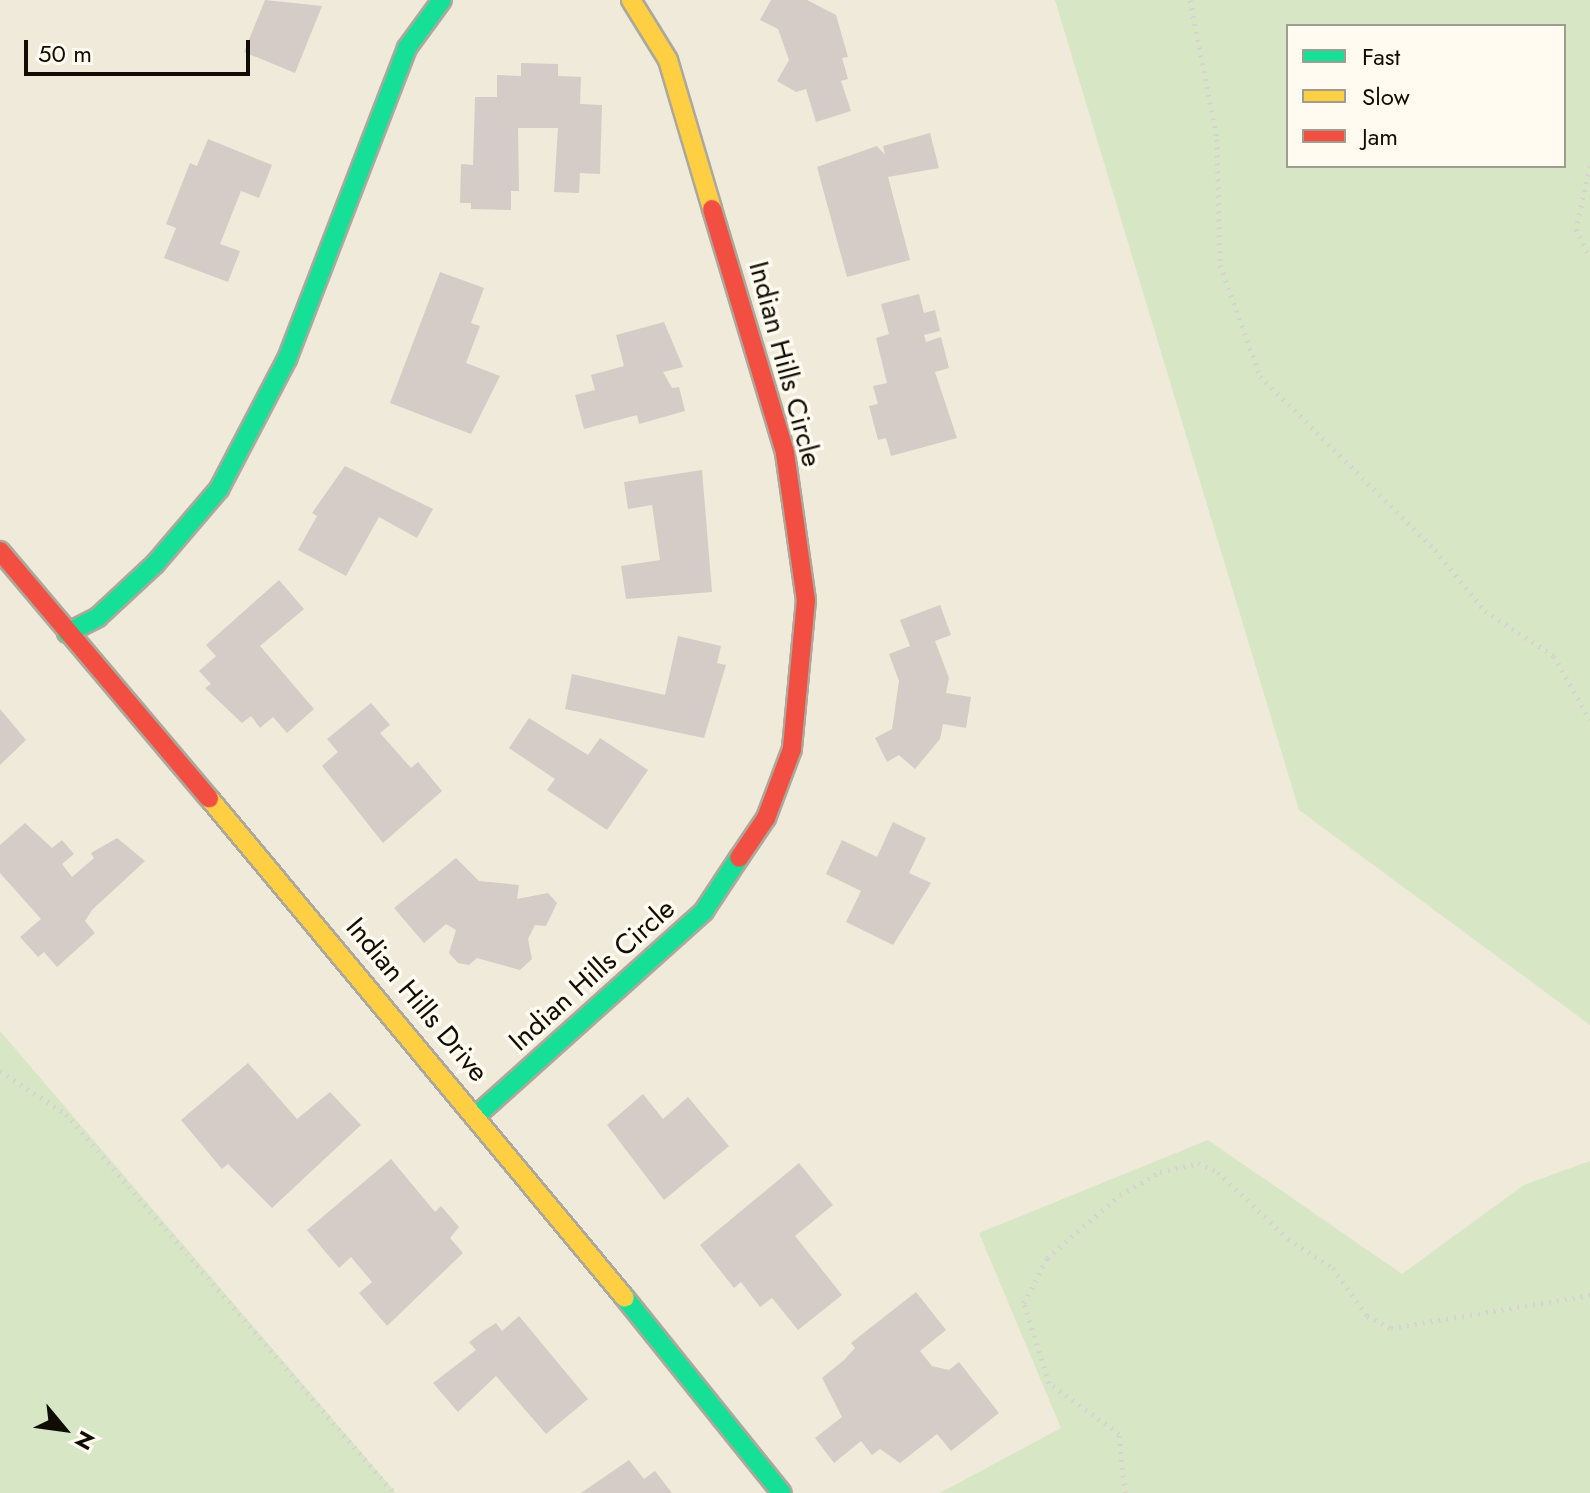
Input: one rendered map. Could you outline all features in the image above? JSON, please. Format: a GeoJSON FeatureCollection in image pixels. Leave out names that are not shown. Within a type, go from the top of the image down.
{"type":"FeatureCollection","features":[{"type":"Feature","properties":{"kind":"street"},"geometry":{"type":"LineString","coordinates":[[67,633],[98,617],[155,564],[219,489],[287,359],[407,48],[442,0]]}},
{"type":"Feature","properties":{"kind":"street","name":"Indian Hills Circle"},"geometry":{"type":"LineString","coordinates":[[477,1115],[704,911],[766,818],[792,749],[806,600],[785,453],[668,60],[631,0]]}},
{"type":"Feature","properties":{"kind":"street","name":"Indian Hills Drive"},"geometry":{"type":"LineString","coordinates":[[0,551],[477,1115],[782,1493]]}},
{"type":"Feature","properties":{"kind":"path"},"geometry":{"type":"LineString","coordinates":[[1190,0],[1217,139],[1220,265],[1260,376],[1435,550],[1485,611],[1554,656],[1590,720]]}},
{"type":"Feature","properties":{"kind":"path"},"geometry":{"type":"LineString","coordinates":[[1590,166],[1576,229],[1590,258]]}},
{"type":"Feature","properties":{"kind":"path"},"geometry":{"type":"LineString","coordinates":[[0,1071],[66,1114],[394,1493]]}},
{"type":"Feature","properties":{"kind":"path"},"geometry":{"type":"LineString","coordinates":[[1125,1493],[1119,1434],[1049,1383],[1024,1303],[1047,1258],[1120,1195],[1160,1172],[1198,1163],[1218,1172],[1288,1239],[1333,1268],[1367,1316],[1391,1328],[1590,1295]]}},
{"type":"Feature","properties":{"kind":"green space"},"geometry":{"type":"Polygon","coordinates":[[[1055,0],[1590,0],[1590,1025],[1299,810],[1055,0]]]}},
{"type":"Feature","properties":{"kind":"green space"},"geometry":{"type":"Polygon","coordinates":[[[0,1031],[396,1493],[0,1493],[0,1031]]]}},
{"type":"Feature","properties":{"kind":"green space"},"geometry":{"type":"Polygon","coordinates":[[[1208,1140],[1402,1274],[1524,1185],[1590,1161],[1590,1493],[940,1493],[1061,1428],[979,1233],[1208,1140]]]}},
{"type":"Feature","properties":{"kind":"building"},"geometry":{"type":"Polygon","coordinates":[[[265,0],[322,6],[295,73],[244,52],[265,0]]]}},
{"type":"Feature","properties":{"kind":"building"},"geometry":{"type":"Polygon","coordinates":[[[771,0],[807,0],[836,15],[848,57],[842,58],[848,79],[841,81],[851,111],[816,122],[806,89],[796,92],[777,81],[789,60],[778,29],[760,20],[771,0]]]}},
{"type":"Feature","properties":{"kind":"building"},"geometry":{"type":"Polygon","coordinates":[[[521,63],[558,64],[558,76],[581,77],[580,104],[602,105],[600,174],[580,173],[579,193],[554,192],[558,128],[518,128],[519,191],[511,191],[511,210],[471,209],[471,203],[460,203],[461,164],[473,165],[475,97],[497,97],[497,75],[521,76],[521,63]]]}},
{"type":"Feature","properties":{"kind":"building"},"geometry":{"type":"Polygon","coordinates":[[[930,133],[939,168],[888,177],[910,260],[847,277],[817,167],[877,146],[885,155],[883,146],[930,133]]]}},
{"type":"Feature","properties":{"kind":"building"},"geometry":{"type":"Polygon","coordinates":[[[208,139],[272,165],[259,198],[241,191],[220,244],[240,251],[228,282],[164,258],[176,228],[166,224],[190,163],[197,166],[208,139]]]}},
{"type":"Feature","properties":{"kind":"building"},"geometry":{"type":"Polygon","coordinates":[[[440,272],[484,288],[471,323],[480,326],[466,363],[500,376],[471,434],[390,403],[440,272]]]}},
{"type":"Feature","properties":{"kind":"building"},"geometry":{"type":"Polygon","coordinates":[[[919,294],[924,313],[935,310],[940,331],[924,335],[926,342],[941,337],[949,368],[935,372],[957,438],[891,456],[886,438],[878,440],[869,406],[878,404],[873,386],[887,383],[876,338],[889,334],[881,304],[919,294]]]}},
{"type":"Feature","properties":{"kind":"building"},"geometry":{"type":"Polygon","coordinates":[[[664,322],[683,367],[663,372],[672,388],[679,387],[685,411],[639,424],[637,415],[584,429],[575,395],[595,390],[591,375],[624,366],[616,335],[664,322]]]}},
{"type":"Feature","properties":{"kind":"building"},"geometry":{"type":"Polygon","coordinates":[[[345,466],[433,509],[417,538],[379,517],[346,576],[298,550],[317,516],[312,513],[345,466]]]}},
{"type":"Feature","properties":{"kind":"building"},"geometry":{"type":"Polygon","coordinates":[[[702,470],[712,592],[626,599],[621,566],[660,560],[652,505],[628,509],[624,482],[702,470]]]}},
{"type":"Feature","properties":{"kind":"building"},"geometry":{"type":"Polygon","coordinates":[[[279,580],[304,609],[260,646],[314,709],[287,733],[273,717],[260,728],[251,716],[242,723],[205,688],[211,684],[199,671],[216,656],[206,645],[279,580]]]}},
{"type":"Feature","properties":{"kind":"building"},"geometry":{"type":"Polygon","coordinates":[[[940,605],[951,635],[935,641],[949,678],[946,693],[971,697],[966,728],[943,724],[940,739],[915,769],[899,755],[887,762],[875,738],[892,729],[899,681],[889,654],[910,646],[900,620],[940,605]]]}},
{"type":"Feature","properties":{"kind":"building"},"geometry":{"type":"Polygon","coordinates":[[[678,636],[721,646],[717,663],[726,665],[704,738],[565,709],[572,674],[665,695],[678,636]]]}},
{"type":"Feature","properties":{"kind":"building"},"geometry":{"type":"Polygon","coordinates":[[[371,703],[390,725],[380,733],[411,768],[418,762],[442,791],[383,843],[322,766],[338,752],[327,739],[371,703]]]}},
{"type":"Feature","properties":{"kind":"building"},"geometry":{"type":"Polygon","coordinates":[[[0,709],[26,740],[0,765],[0,709]]]}},
{"type":"Feature","properties":{"kind":"building"},"geometry":{"type":"Polygon","coordinates":[[[529,718],[588,755],[600,738],[648,770],[607,830],[547,790],[555,779],[509,748],[529,718]]]}},
{"type":"Feature","properties":{"kind":"building"},"geometry":{"type":"Polygon","coordinates":[[[893,822],[926,838],[909,873],[931,883],[893,945],[846,922],[861,891],[826,874],[842,840],[877,857],[893,822]]]}},
{"type":"Feature","properties":{"kind":"building"},"geometry":{"type":"Polygon","coordinates":[[[25,823],[52,848],[62,840],[74,854],[62,864],[72,877],[94,858],[91,853],[117,838],[145,861],[92,910],[85,921],[95,933],[57,967],[44,952],[38,957],[20,937],[41,919],[0,873],[0,845],[25,823]]]}},
{"type":"Feature","properties":{"kind":"building"},"geometry":{"type":"Polygon","coordinates":[[[456,858],[479,881],[519,885],[517,899],[548,893],[557,903],[546,926],[535,925],[528,939],[532,959],[520,970],[477,958],[469,965],[458,963],[449,953],[456,930],[446,924],[424,943],[394,908],[456,858]]]}},
{"type":"Feature","properties":{"kind":"building"},"geometry":{"type":"Polygon","coordinates":[[[248,1063],[297,1119],[330,1092],[361,1125],[272,1208],[228,1164],[222,1169],[181,1120],[248,1063]]]}},
{"type":"Feature","properties":{"kind":"building"},"geometry":{"type":"Polygon","coordinates":[[[643,1094],[663,1119],[688,1097],[729,1146],[664,1200],[607,1125],[643,1094]]]}},
{"type":"Feature","properties":{"kind":"building"},"geometry":{"type":"Polygon","coordinates":[[[391,1159],[435,1212],[441,1206],[459,1227],[450,1238],[463,1253],[387,1326],[359,1293],[372,1282],[351,1257],[339,1268],[307,1230],[391,1159]]]}},
{"type":"Feature","properties":{"kind":"building"},"geometry":{"type":"Polygon","coordinates":[[[799,1163],[833,1205],[795,1236],[842,1295],[798,1330],[772,1298],[760,1307],[741,1282],[734,1288],[700,1245],[799,1163]]]}},
{"type":"Feature","properties":{"kind":"building"},"geometry":{"type":"Polygon","coordinates":[[[916,1292],[946,1330],[920,1351],[932,1366],[949,1370],[959,1362],[999,1413],[951,1451],[937,1434],[900,1463],[880,1449],[872,1455],[861,1441],[834,1463],[815,1438],[842,1417],[822,1378],[855,1348],[851,1343],[916,1292]]]}},
{"type":"Feature","properties":{"kind":"building"},"geometry":{"type":"Polygon","coordinates":[[[519,1316],[588,1399],[546,1434],[496,1376],[458,1412],[433,1383],[476,1350],[469,1342],[496,1323],[502,1331],[519,1316]]]}},
{"type":"Feature","properties":{"kind":"building"},"geometry":{"type":"Polygon","coordinates":[[[629,1460],[644,1479],[655,1471],[672,1493],[581,1493],[629,1460]]]}},
{"type":"Feature","properties":{"kind":"traffic: fast"},"geometry":{"type":"LineString","coordinates":[[67,633],[98,617],[155,564],[219,489],[287,359],[407,48],[442,0]]}},
{"type":"Feature","properties":{"kind":"traffic: fast"},"geometry":{"type":"LineString","coordinates":[[477,1115],[704,911],[739,858]]}},
{"type":"Feature","properties":{"kind":"traffic: fast"},"geometry":{"type":"LineString","coordinates":[[625,1298],[782,1493]]}},
{"type":"Feature","properties":{"kind":"traffic: slow"},"geometry":{"type":"LineString","coordinates":[[631,0],[668,60],[712,209]]}},
{"type":"Feature","properties":{"kind":"traffic: slow"},"geometry":{"type":"LineString","coordinates":[[209,798],[625,1298]]}},
{"type":"Feature","properties":{"kind":"traffic: jam"},"geometry":{"type":"LineString","coordinates":[[712,209],[785,453],[806,600],[792,749],[766,818],[739,858]]}},
{"type":"Feature","properties":{"kind":"traffic: jam"},"geometry":{"type":"LineString","coordinates":[[0,551],[209,798]]}}]}
